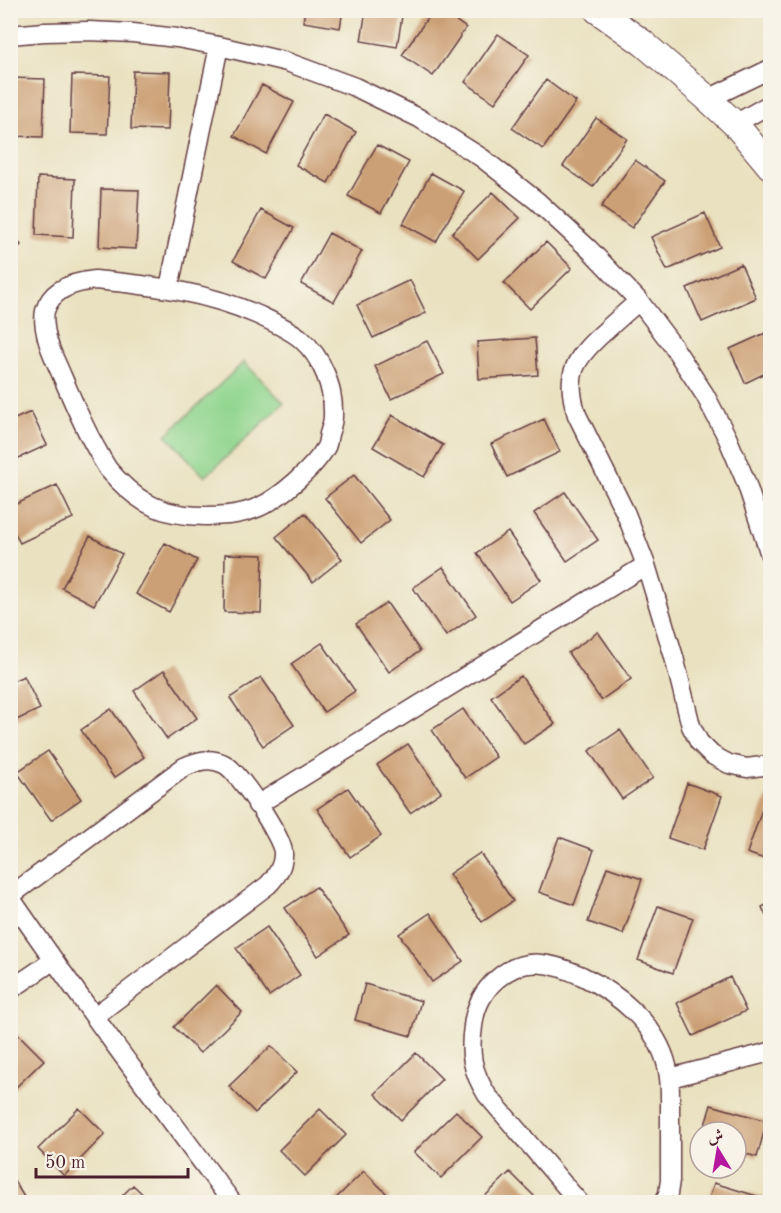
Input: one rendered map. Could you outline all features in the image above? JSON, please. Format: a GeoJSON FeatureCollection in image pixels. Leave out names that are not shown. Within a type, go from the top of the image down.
{"type":"FeatureCollection","features":[{"type":"Feature","properties":{"kind":"main road"},"geometry":{"type":"LineString","coordinates":[[597,10],[643,43],[708,99],[735,124],[771,166]]}},
{"type":"Feature","properties":{"kind":"street"},"geometry":{"type":"LineString","coordinates":[[10,35],[88,31],[133,33],[177,38],[287,62],[355,87],[419,118],[482,158],[537,201],[589,249],[639,301],[673,346],[727,437],[746,482],[771,555]]}},
{"type":"Feature","properties":{"kind":"street"},"geometry":{"type":"LineString","coordinates":[[170,288],[219,46]]}},
{"type":"Feature","properties":{"kind":"street"},"geometry":{"type":"LineString","coordinates":[[708,99],[766,71]]}},
{"type":"Feature","properties":{"kind":"street"},"geometry":{"type":"LineString","coordinates":[[766,71],[760,79],[761,85],[763,91],[771,97]]}},
{"type":"Feature","properties":{"kind":"street"},"geometry":{"type":"LineString","coordinates":[[735,124],[771,104]]}},
{"type":"Feature","properties":{"kind":"street"},"geometry":{"type":"LineString","coordinates":[[95,280],[170,288],[209,297],[278,324],[302,340],[320,362],[331,389],[333,418],[327,446],[309,470],[260,507],[233,514],[205,517],[176,514],[147,503],[124,488],[107,467],[89,436],[47,341],[44,324],[46,309],[54,295],[66,286],[80,281],[95,280]]}},
{"type":"Feature","properties":{"kind":"street"},"geometry":{"type":"LineString","coordinates":[[639,301],[589,345],[580,356],[574,370],[572,398],[577,415],[630,524],[646,565],[674,657],[691,726],[699,742],[712,755],[729,764],[747,768],[771,765]]}},
{"type":"Feature","properties":{"kind":"street"},"geometry":{"type":"LineString","coordinates":[[257,805],[646,565]]}},
{"type":"Feature","properties":{"kind":"street"},"geometry":{"type":"LineString","coordinates":[[95,1016],[277,876],[282,864],[283,851],[279,839],[236,774],[226,765],[212,760],[197,761],[184,767],[10,896],[54,960],[95,1016],[232,1203]]}},
{"type":"Feature","properties":{"kind":"street"},"geometry":{"type":"LineString","coordinates":[[10,990],[54,960]]}},
{"type":"Feature","properties":{"kind":"street"},"geometry":{"type":"LineString","coordinates":[[579,1203],[487,1095],[474,1070],[471,1056],[474,1013],[480,998],[502,974],[532,963],[564,968],[612,993],[639,1018],[663,1054],[670,1078],[670,1180],[664,1203]]}},
{"type":"Feature","properties":{"kind":"street"},"geometry":{"type":"LineString","coordinates":[[670,1078],[771,1052]]}},
{"type":"Feature","properties":{"kind":"green space"},"geometry":{"type":"Polygon","coordinates":[[[244,362],[284,403],[205,477],[166,435],[244,362]]]}},
{"type":"Feature","properties":{"kind":"building"},"geometry":{"type":"Polygon","coordinates":[[[305,10],[343,10],[340,28],[303,22],[305,10]]]}},
{"type":"Feature","properties":{"kind":"building"},"geometry":{"type":"Polygon","coordinates":[[[366,10],[403,10],[397,47],[361,41],[366,10]]]}},
{"type":"Feature","properties":{"kind":"building"},"geometry":{"type":"Polygon","coordinates":[[[433,10],[441,10],[466,28],[433,76],[402,55],[433,10]]]}},
{"type":"Feature","properties":{"kind":"building"},"geometry":{"type":"Polygon","coordinates":[[[498,34],[529,55],[495,103],[465,82],[498,34]]]}},
{"type":"Feature","properties":{"kind":"building"},"geometry":{"type":"Polygon","coordinates":[[[133,71],[170,72],[168,130],[131,129],[133,71]]]}},
{"type":"Feature","properties":{"kind":"building"},"geometry":{"type":"Polygon","coordinates":[[[72,75],[110,76],[107,134],[70,133],[72,75]]]}},
{"type":"Feature","properties":{"kind":"building"},"geometry":{"type":"Polygon","coordinates":[[[10,78],[45,79],[43,137],[10,136],[10,78]]]}},
{"type":"Feature","properties":{"kind":"building"},"geometry":{"type":"Polygon","coordinates":[[[546,80],[576,102],[543,149],[512,128],[546,80]]]}},
{"type":"Feature","properties":{"kind":"building"},"geometry":{"type":"Polygon","coordinates":[[[262,85],[294,102],[266,154],[234,136],[262,85]]]}},
{"type":"Feature","properties":{"kind":"building"},"geometry":{"type":"Polygon","coordinates":[[[324,114],[356,132],[328,183],[296,165],[324,114]]]}},
{"type":"Feature","properties":{"kind":"building"},"geometry":{"type":"Polygon","coordinates":[[[596,118],[627,139],[593,187],[563,166],[596,118]]]}},
{"type":"Feature","properties":{"kind":"building"},"geometry":{"type":"Polygon","coordinates":[[[377,145],[409,162],[381,213],[348,196],[377,145]]]}},
{"type":"Feature","properties":{"kind":"building"},"geometry":{"type":"Polygon","coordinates":[[[635,160],[665,181],[632,228],[601,207],[635,160]]]}},
{"type":"Feature","properties":{"kind":"building"},"geometry":{"type":"Polygon","coordinates":[[[431,173],[464,191],[436,242],[403,224],[431,173]]]}},
{"type":"Feature","properties":{"kind":"building"},"geometry":{"type":"Polygon","coordinates":[[[38,177],[75,179],[73,237],[36,235],[38,177]]]}},
{"type":"Feature","properties":{"kind":"building"},"geometry":{"type":"Polygon","coordinates":[[[101,189],[139,190],[136,249],[99,247],[101,189]]]}},
{"type":"Feature","properties":{"kind":"building"},"geometry":{"type":"Polygon","coordinates":[[[493,192],[520,218],[478,259],[452,233],[493,192]]]}},
{"type":"Feature","properties":{"kind":"building"},"geometry":{"type":"Polygon","coordinates":[[[261,210],[294,228],[266,279],[233,261],[261,210]]]}},
{"type":"Feature","properties":{"kind":"building"},"geometry":{"type":"Polygon","coordinates":[[[705,213],[720,247],[667,270],[651,237],[705,213]]]}},
{"type":"Feature","properties":{"kind":"building"},"geometry":{"type":"Polygon","coordinates":[[[10,232],[21,245],[10,254],[10,232]]]}},
{"type":"Feature","properties":{"kind":"building"},"geometry":{"type":"Polygon","coordinates":[[[329,233],[362,251],[334,302],[301,284],[329,233]]]}},
{"type":"Feature","properties":{"kind":"building"},"geometry":{"type":"Polygon","coordinates":[[[546,242],[572,268],[530,309],[504,283],[546,242]]]}},
{"type":"Feature","properties":{"kind":"building"},"geometry":{"type":"Polygon","coordinates":[[[741,264],[756,298],[702,322],[687,288],[741,264]]]}},
{"type":"Feature","properties":{"kind":"building"},"geometry":{"type":"Polygon","coordinates":[[[410,280],[426,313],[373,338],[357,305],[410,280]]]}},
{"type":"Feature","properties":{"kind":"building"},"geometry":{"type":"Polygon","coordinates":[[[770,331],[770,371],[745,383],[730,349],[770,331]]]}},
{"type":"Feature","properties":{"kind":"building"},"geometry":{"type":"Polygon","coordinates":[[[535,338],[538,375],[479,379],[477,342],[535,338]]]}},
{"type":"Feature","properties":{"kind":"building"},"geometry":{"type":"Polygon","coordinates":[[[427,341],[444,374],[391,399],[375,366],[427,341]]]}},
{"type":"Feature","properties":{"kind":"building"},"geometry":{"type":"Polygon","coordinates":[[[31,412],[47,445],[10,462],[10,421],[31,412]]]}},
{"type":"Feature","properties":{"kind":"building"},"geometry":{"type":"Polygon","coordinates":[[[392,415],[443,445],[424,477],[373,447],[392,415]]]}},
{"type":"Feature","properties":{"kind":"building"},"geometry":{"type":"Polygon","coordinates":[[[544,419],[560,452],[507,477],[491,444],[544,419]]]}},
{"type":"Feature","properties":{"kind":"building"},"geometry":{"type":"Polygon","coordinates":[[[354,475],[390,520],[361,543],[325,498],[354,475]]]}},
{"type":"Feature","properties":{"kind":"building"},"geometry":{"type":"Polygon","coordinates":[[[57,485],[73,518],[20,543],[10,524],[10,507],[57,485]]]}},
{"type":"Feature","properties":{"kind":"building"},"geometry":{"type":"Polygon","coordinates":[[[565,492],[598,540],[567,561],[534,513],[565,492]]]}},
{"type":"Feature","properties":{"kind":"building"},"geometry":{"type":"Polygon","coordinates":[[[305,513],[342,559],[313,582],[276,537],[305,513]]]}},
{"type":"Feature","properties":{"kind":"building"},"geometry":{"type":"Polygon","coordinates":[[[508,532],[541,580],[510,601],[477,553],[508,532]]]}},
{"type":"Feature","properties":{"kind":"building"},"geometry":{"type":"Polygon","coordinates":[[[90,536],[122,554],[94,605],[62,588],[90,536]]]}},
{"type":"Feature","properties":{"kind":"building"},"geometry":{"type":"Polygon","coordinates":[[[165,543],[197,560],[169,612],[136,594],[165,543]]]}},
{"type":"Feature","properties":{"kind":"building"},"geometry":{"type":"Polygon","coordinates":[[[225,554],[263,555],[261,613],[224,612],[225,554]]]}},
{"type":"Feature","properties":{"kind":"building"},"geometry":{"type":"Polygon","coordinates":[[[443,567],[476,615],[446,636],[413,588],[443,567]]]}},
{"type":"Feature","properties":{"kind":"building"},"geometry":{"type":"Polygon","coordinates":[[[387,603],[420,651],[389,672],[356,624],[387,603]]]}},
{"type":"Feature","properties":{"kind":"building"},"geometry":{"type":"Polygon","coordinates":[[[598,632],[631,679],[601,700],[568,653],[598,632]]]}},
{"type":"Feature","properties":{"kind":"building"},"geometry":{"type":"Polygon","coordinates":[[[322,643],[355,691],[324,712],[291,664],[322,643]]]}},
{"type":"Feature","properties":{"kind":"building"},"geometry":{"type":"Polygon","coordinates":[[[164,670],[197,718],[167,739],[134,691],[164,670]]]}},
{"type":"Feature","properties":{"kind":"building"},"geometry":{"type":"Polygon","coordinates":[[[24,676],[40,709],[10,723],[10,682],[24,676]]]}},
{"type":"Feature","properties":{"kind":"building"},"geometry":{"type":"Polygon","coordinates":[[[521,676],[555,724],[524,744],[491,697],[521,676]]]}},
{"type":"Feature","properties":{"kind":"building"},"geometry":{"type":"Polygon","coordinates":[[[261,677],[294,725],[263,746],[230,698],[261,677]]]}},
{"type":"Feature","properties":{"kind":"building"},"geometry":{"type":"Polygon","coordinates":[[[111,709],[144,757],[114,778],[81,730],[111,709]]]}},
{"type":"Feature","properties":{"kind":"building"},"geometry":{"type":"Polygon","coordinates":[[[463,709],[496,757],[465,778],[432,730],[463,709]]]}},
{"type":"Feature","properties":{"kind":"building"},"geometry":{"type":"Polygon","coordinates":[[[620,730],[653,778],[622,799],[589,751],[620,730]]]}},
{"type":"Feature","properties":{"kind":"building"},"geometry":{"type":"Polygon","coordinates":[[[408,744],[441,792],[410,813],[377,765],[408,744]]]}},
{"type":"Feature","properties":{"kind":"building"},"geometry":{"type":"Polygon","coordinates":[[[48,751],[81,799],[51,820],[17,772],[48,751]]]}},
{"type":"Feature","properties":{"kind":"building"},"geometry":{"type":"Polygon","coordinates":[[[687,783],[722,796],[703,850],[668,838],[687,783]]]}},
{"type":"Feature","properties":{"kind":"building"},"geometry":{"type":"Polygon","coordinates":[[[348,788],[381,836],[350,857],[317,809],[348,788]]]}},
{"type":"Feature","properties":{"kind":"building"},"geometry":{"type":"Polygon","coordinates":[[[766,798],[770,799],[770,861],[747,853],[766,798]]]}},
{"type":"Feature","properties":{"kind":"building"},"geometry":{"type":"Polygon","coordinates":[[[559,837],[594,850],[574,905],[539,892],[559,837]]]}},
{"type":"Feature","properties":{"kind":"building"},"geometry":{"type":"Polygon","coordinates":[[[480,853],[513,901],[482,922],[449,874],[480,853]]]}},
{"type":"Feature","properties":{"kind":"building"},"geometry":{"type":"Polygon","coordinates":[[[607,867],[642,879],[623,934],[588,922],[607,867]]]}},
{"type":"Feature","properties":{"kind":"building"},"geometry":{"type":"Polygon","coordinates":[[[316,887],[349,935],[318,956],[285,908],[316,887]]]}},
{"type":"Feature","properties":{"kind":"building"},"geometry":{"type":"Polygon","coordinates":[[[770,903],[770,925],[762,907],[770,903]]]}},
{"type":"Feature","properties":{"kind":"building"},"geometry":{"type":"Polygon","coordinates":[[[658,906],[693,918],[673,973],[638,960],[658,906]]]}},
{"type":"Feature","properties":{"kind":"building"},"geometry":{"type":"Polygon","coordinates":[[[430,913],[463,961],[432,982],[399,934],[430,913]]]}},
{"type":"Feature","properties":{"kind":"building"},"geometry":{"type":"Polygon","coordinates":[[[267,927],[300,975],[269,996],[236,948],[267,927]]]}},
{"type":"Feature","properties":{"kind":"building"},"geometry":{"type":"Polygon","coordinates":[[[730,977],[746,1011],[693,1036],[677,1003],[730,977]]]}},
{"type":"Feature","properties":{"kind":"building"},"geometry":{"type":"Polygon","coordinates":[[[365,984],[421,1001],[411,1036],[355,1020],[365,984]]]}},
{"type":"Feature","properties":{"kind":"building"},"geometry":{"type":"Polygon","coordinates":[[[216,985],[242,1012],[200,1053],[174,1027],[216,985]]]}},
{"type":"Feature","properties":{"kind":"building"},"geometry":{"type":"Polygon","coordinates":[[[18,1034],[44,1060],[10,1093],[10,1041],[18,1034]]]}},
{"type":"Feature","properties":{"kind":"building"},"geometry":{"type":"Polygon","coordinates":[[[271,1046],[297,1072],[255,1113],[229,1086],[271,1046]]]}},
{"type":"Feature","properties":{"kind":"building"},"geometry":{"type":"Polygon","coordinates":[[[416,1053],[442,1079],[401,1120],[375,1094],[416,1053]]]}},
{"type":"Feature","properties":{"kind":"building"},"geometry":{"type":"Polygon","coordinates":[[[711,1105],[767,1121],[757,1157],[748,1154],[748,1120],[707,1120],[711,1105]]]}},
{"type":"Feature","properties":{"kind":"building"},"geometry":{"type":"Polygon","coordinates":[[[79,1108],[105,1134],[64,1176],[38,1149],[79,1108]]]}},
{"type":"Feature","properties":{"kind":"building"},"geometry":{"type":"Polygon","coordinates":[[[320,1109],[346,1135],[305,1176],[279,1150],[320,1109]]]}},
{"type":"Feature","properties":{"kind":"building"},"geometry":{"type":"Polygon","coordinates":[[[456,1111],[482,1137],[441,1178],[414,1152],[456,1111]]]}},
{"type":"Feature","properties":{"kind":"building"},"geometry":{"type":"Polygon","coordinates":[[[364,1171],[390,1197],[385,1202],[332,1202],[364,1171]]]}},
{"type":"Feature","properties":{"kind":"building"},"geometry":{"type":"Polygon","coordinates":[[[510,1172],[536,1198],[532,1202],[479,1202],[510,1172]]]}},
{"type":"Feature","properties":{"kind":"building"},"geometry":{"type":"Polygon","coordinates":[[[10,1174],[27,1202],[10,1202],[10,1174]]]}},
{"type":"Feature","properties":{"kind":"building"},"geometry":{"type":"Polygon","coordinates":[[[714,1183],[770,1200],[769,1202],[708,1202],[714,1183]]]}},
{"type":"Feature","properties":{"kind":"building"},"geometry":{"type":"Polygon","coordinates":[[[133,1185],[151,1202],[116,1202],[133,1185]]]}}]}
